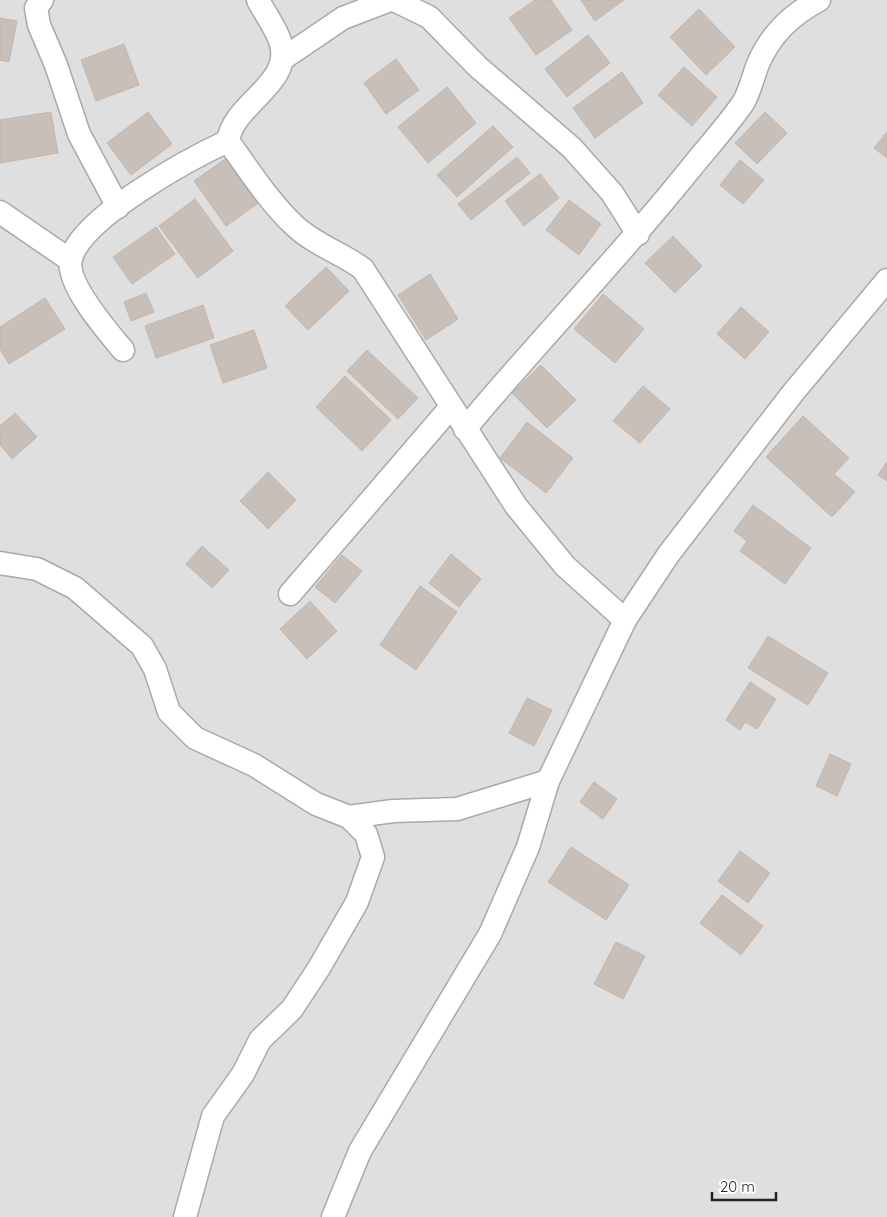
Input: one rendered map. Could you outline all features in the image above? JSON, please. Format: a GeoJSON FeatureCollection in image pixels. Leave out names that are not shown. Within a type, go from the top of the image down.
{"type":"FeatureCollection","features":[{"type":"Feature","properties":{"kind":"street"},"geometry":{"type":"LineString","coordinates":[[42,0],[36,8],[39,24],[56,65],[79,134],[118,207]]}},
{"type":"Feature","properties":{"kind":"street"},"geometry":{"type":"LineString","coordinates":[[258,0],[281,43],[284,58]]}},
{"type":"Feature","properties":{"kind":"street"},"geometry":{"type":"LineString","coordinates":[[390,0],[343,18],[284,58],[274,78],[240,114],[229,132],[228,142],[294,226],[311,238],[349,258],[363,269],[376,286],[451,408],[516,506],[565,566],[625,620]]}},
{"type":"Feature","properties":{"kind":"street"},"geometry":{"type":"LineString","coordinates":[[394,0],[429,18],[478,67],[572,148],[612,193],[638,234]]}},
{"type":"Feature","properties":{"kind":"street"},"geometry":{"type":"LineString","coordinates":[[465,429],[507,379],[638,234],[744,101],[759,62],[783,24],[799,10],[819,0]]}},
{"type":"Feature","properties":{"kind":"street"},"geometry":{"type":"LineString","coordinates":[[123,350],[85,300],[74,279],[70,260],[79,242],[118,207],[174,168],[228,142]]}},
{"type":"Feature","properties":{"kind":"street"},"geometry":{"type":"LineString","coordinates":[[0,212],[70,260]]}},
{"type":"Feature","properties":{"kind":"street"},"geometry":{"type":"LineString","coordinates":[[333,1217],[360,1151],[490,934],[528,847],[548,781],[625,620],[668,555],[792,394],[887,280]]}},
{"type":"Feature","properties":{"kind":"street"},"geometry":{"type":"LineString","coordinates":[[290,594],[451,408]]}},
{"type":"Feature","properties":{"kind":"street"},"geometry":{"type":"LineString","coordinates":[[0,563],[37,569],[75,588],[142,646],[155,669],[169,712],[194,738],[254,765],[316,804],[349,817],[366,834],[373,857],[357,902],[319,968],[292,1009],[260,1040],[243,1074],[213,1116],[185,1217]]}},
{"type":"Feature","properties":{"kind":"street"},"geometry":{"type":"LineString","coordinates":[[349,817],[393,811],[457,809],[548,781]]}},
{"type":"Feature","properties":{"kind":"shaded area"},"geometry":{"type":"Polygon","coordinates":[[[0,0],[887,0],[887,1217],[0,1217],[0,0]]]}},
{"type":"Feature","properties":{"kind":"building"},"geometry":{"type":"Polygon","coordinates":[[[535,0],[551,0],[572,30],[536,55],[509,18],[535,0]]]}},
{"type":"Feature","properties":{"kind":"building"},"geometry":{"type":"Polygon","coordinates":[[[581,0],[624,0],[595,21],[581,0]]]}},
{"type":"Feature","properties":{"kind":"building"},"geometry":{"type":"Polygon","coordinates":[[[699,9],[735,47],[706,75],[670,37],[699,9]]]}},
{"type":"Feature","properties":{"kind":"building"},"geometry":{"type":"Polygon","coordinates":[[[0,18],[17,21],[9,62],[0,60],[0,18]]]}},
{"type":"Feature","properties":{"kind":"building"},"geometry":{"type":"Polygon","coordinates":[[[588,35],[610,63],[567,97],[545,69],[588,35]]]}},
{"type":"Feature","properties":{"kind":"building"},"geometry":{"type":"Polygon","coordinates":[[[124,44],[139,85],[96,101],[81,60],[124,44]]]}},
{"type":"Feature","properties":{"kind":"building"},"geometry":{"type":"Polygon","coordinates":[[[396,59],[419,90],[386,114],[364,83],[396,59]]]}},
{"type":"Feature","properties":{"kind":"building"},"geometry":{"type":"Polygon","coordinates":[[[684,67],[717,97],[692,126],[658,95],[684,67]]]}},
{"type":"Feature","properties":{"kind":"building"},"geometry":{"type":"Polygon","coordinates":[[[622,72],[643,103],[595,138],[573,108],[622,72]]]}},
{"type":"Feature","properties":{"kind":"building"},"geometry":{"type":"Polygon","coordinates":[[[447,87],[476,123],[428,163],[398,127],[447,87]]]}},
{"type":"Feature","properties":{"kind":"building"},"geometry":{"type":"Polygon","coordinates":[[[51,112],[58,153],[0,163],[0,120],[51,112]]]}},
{"type":"Feature","properties":{"kind":"building"},"geometry":{"type":"Polygon","coordinates":[[[148,112],[172,144],[131,175],[107,143],[148,112]]]}},
{"type":"Feature","properties":{"kind":"building"},"geometry":{"type":"Polygon","coordinates":[[[765,112],[787,133],[757,164],[735,143],[765,112]]]}},
{"type":"Feature","properties":{"kind":"building"},"geometry":{"type":"Polygon","coordinates":[[[493,126],[513,147],[457,197],[437,175],[493,126]]]}},
{"type":"Feature","properties":{"kind":"building"},"geometry":{"type":"Polygon","coordinates":[[[887,132],[887,158],[874,148],[887,132]]]}},
{"type":"Feature","properties":{"kind":"building"},"geometry":{"type":"Polygon","coordinates":[[[228,157],[260,202],[226,226],[194,181],[228,157]]]}},
{"type":"Feature","properties":{"kind":"building"},"geometry":{"type":"Polygon","coordinates":[[[517,157],[530,173],[471,220],[458,204],[517,157]]]}},
{"type":"Feature","properties":{"kind":"building"},"geometry":{"type":"Polygon","coordinates":[[[740,160],[764,180],[743,204],[720,185],[740,160]]]}},
{"type":"Feature","properties":{"kind":"building"},"geometry":{"type":"Polygon","coordinates":[[[540,174],[559,198],[524,226],[505,201],[540,174]]]}},
{"type":"Feature","properties":{"kind":"building"},"geometry":{"type":"Polygon","coordinates":[[[195,199],[233,251],[198,278],[159,226],[195,199]]]}},
{"type":"Feature","properties":{"kind":"building"},"geometry":{"type":"Polygon","coordinates":[[[569,200],[601,224],[579,255],[546,230],[569,200]]]}},
{"type":"Feature","properties":{"kind":"building"},"geometry":{"type":"Polygon","coordinates":[[[156,227],[175,254],[132,284],[113,257],[156,227]]]}},
{"type":"Feature","properties":{"kind":"building"},"geometry":{"type":"Polygon","coordinates":[[[673,236],[702,266],[675,293],[645,263],[673,236]]]}},
{"type":"Feature","properties":{"kind":"building"},"geometry":{"type":"Polygon","coordinates":[[[326,267],[349,291],[308,330],[285,306],[326,267]]]}},
{"type":"Feature","properties":{"kind":"building"},"geometry":{"type":"Polygon","coordinates":[[[430,274],[458,319],[426,340],[398,295],[430,274]]]}},
{"type":"Feature","properties":{"kind":"building"},"geometry":{"type":"Polygon","coordinates":[[[146,293],[154,312],[131,321],[124,302],[146,293]]]}},
{"type":"Feature","properties":{"kind":"building"},"geometry":{"type":"Polygon","coordinates":[[[603,294],[644,329],[615,363],[574,329],[603,294]]]}},
{"type":"Feature","properties":{"kind":"building"},"geometry":{"type":"Polygon","coordinates":[[[45,298],[65,329],[9,364],[0,349],[0,327],[45,298]]]}},
{"type":"Feature","properties":{"kind":"building"},"geometry":{"type":"Polygon","coordinates":[[[203,305],[214,338],[156,358],[145,326],[203,305]]]}},
{"type":"Feature","properties":{"kind":"building"},"geometry":{"type":"Polygon","coordinates":[[[741,307],[769,332],[745,359],[717,334],[741,307]]]}},
{"type":"Feature","properties":{"kind":"building"},"geometry":{"type":"Polygon","coordinates":[[[254,330],[267,368],[223,383],[210,345],[254,330]]]}},
{"type":"Feature","properties":{"kind":"building"},"geometry":{"type":"Polygon","coordinates":[[[367,350],[418,398],[398,419],[347,371],[367,350]]]}},
{"type":"Feature","properties":{"kind":"building"},"geometry":{"type":"Polygon","coordinates":[[[541,365],[576,400],[547,428],[512,393],[541,365]]]}},
{"type":"Feature","properties":{"kind":"building"},"geometry":{"type":"Polygon","coordinates":[[[345,376],[391,420],[362,451],[316,407],[345,376]]]}},
{"type":"Feature","properties":{"kind":"building"},"geometry":{"type":"Polygon","coordinates":[[[643,386],[670,409],[640,443],[613,421],[643,386]]]}},
{"type":"Feature","properties":{"kind":"building"},"geometry":{"type":"Polygon","coordinates":[[[15,413],[37,437],[12,459],[0,445],[0,426],[15,413]]]}},
{"type":"Feature","properties":{"kind":"building"},"geometry":{"type":"Polygon","coordinates":[[[803,416],[849,458],[834,474],[855,492],[832,517],[766,457],[803,416]]]}},
{"type":"Feature","properties":{"kind":"building"},"geometry":{"type":"Polygon","coordinates":[[[527,422],[573,458],[546,493],[500,458],[527,422]]]}},
{"type":"Feature","properties":{"kind":"building"},"geometry":{"type":"Polygon","coordinates":[[[887,462],[887,481],[878,475],[887,462]]]}},
{"type":"Feature","properties":{"kind":"building"},"geometry":{"type":"Polygon","coordinates":[[[268,472],[296,500],[268,529],[240,501],[268,472]]]}},
{"type":"Feature","properties":{"kind":"building"},"geometry":{"type":"Polygon","coordinates":[[[753,505],[811,548],[785,584],[740,551],[747,541],[734,531],[753,505]]]}},
{"type":"Feature","properties":{"kind":"building"},"geometry":{"type":"Polygon","coordinates":[[[202,546],[229,570],[212,588],[186,564],[202,546]]]}},
{"type":"Feature","properties":{"kind":"building"},"geometry":{"type":"Polygon","coordinates":[[[451,554],[481,579],[459,607],[429,583],[451,554]]]}},
{"type":"Feature","properties":{"kind":"building"},"geometry":{"type":"Polygon","coordinates":[[[342,555],[362,571],[335,603],[315,587],[342,555]]]}},
{"type":"Feature","properties":{"kind":"building"},"geometry":{"type":"Polygon","coordinates":[[[420,586],[457,612],[416,670],[380,645],[420,586]]]}},
{"type":"Feature","properties":{"kind":"building"},"geometry":{"type":"Polygon","coordinates":[[[310,601],[337,631],[307,659],[280,629],[310,601]]]}},
{"type":"Feature","properties":{"kind":"building"},"geometry":{"type":"Polygon","coordinates":[[[768,636],[828,673],[808,705],[748,668],[768,636]]]}},
{"type":"Feature","properties":{"kind":"building"},"geometry":{"type":"Polygon","coordinates":[[[750,682],[776,699],[757,729],[745,722],[740,730],[726,720],[750,682]]]}},
{"type":"Feature","properties":{"kind":"building"},"geometry":{"type":"Polygon","coordinates":[[[527,698],[552,710],[534,746],[509,733],[527,698]]]}},
{"type":"Feature","properties":{"kind":"building"},"geometry":{"type":"Polygon","coordinates":[[[830,754],[851,764],[837,796],[816,786],[830,754]]]}},
{"type":"Feature","properties":{"kind":"building"},"geometry":{"type":"Polygon","coordinates":[[[594,782],[617,799],[603,819],[580,802],[594,782]]]}},
{"type":"Feature","properties":{"kind":"building"},"geometry":{"type":"Polygon","coordinates":[[[571,847],[629,885],[606,920],[548,882],[571,847]]]}},
{"type":"Feature","properties":{"kind":"building"},"geometry":{"type":"Polygon","coordinates":[[[740,851],[770,873],[748,903],[718,881],[740,851]]]}},
{"type":"Feature","properties":{"kind":"building"},"geometry":{"type":"Polygon","coordinates":[[[722,895],[763,926],[741,955],[700,923],[722,895]]]}},
{"type":"Feature","properties":{"kind":"building"},"geometry":{"type":"Polygon","coordinates":[[[616,942],[645,956],[623,999],[594,984],[616,942]]]}}]}
